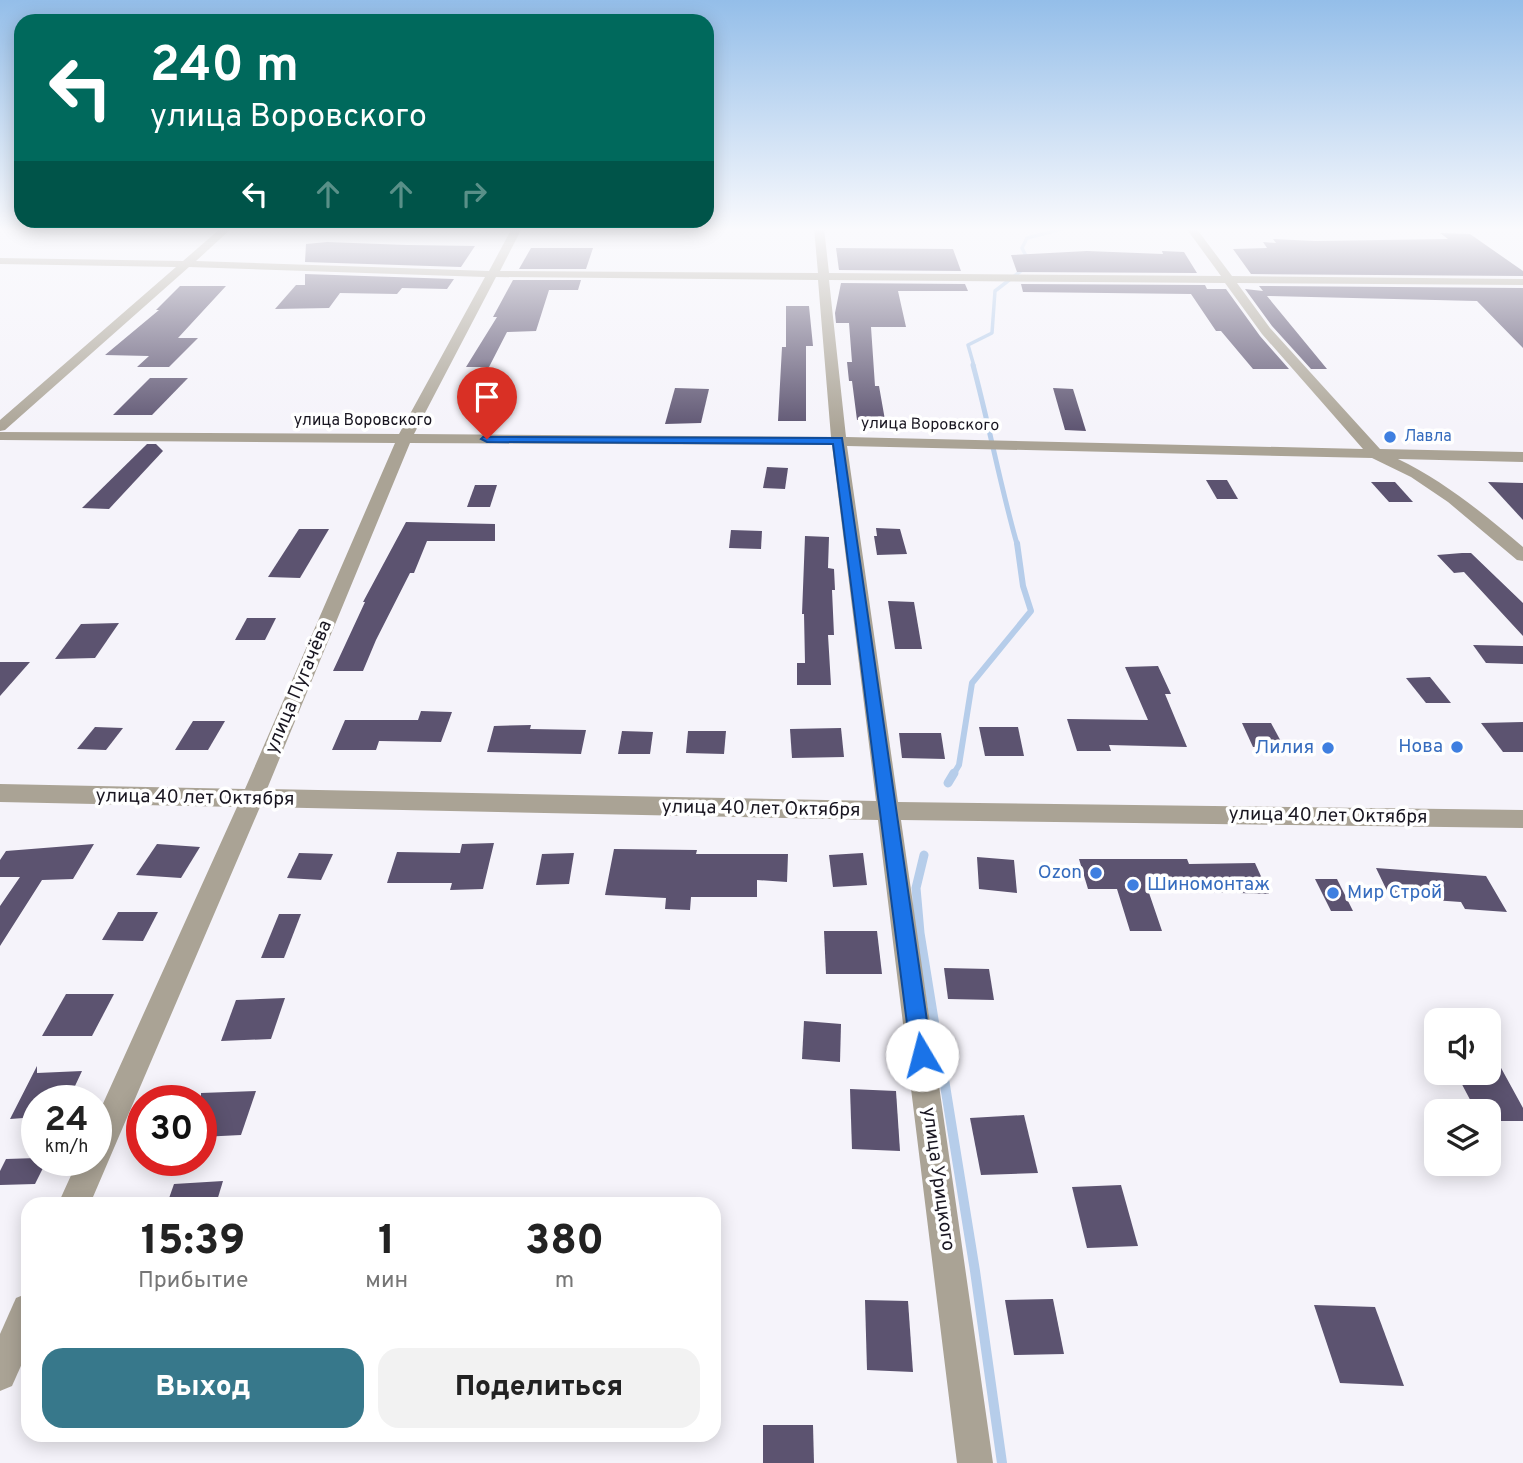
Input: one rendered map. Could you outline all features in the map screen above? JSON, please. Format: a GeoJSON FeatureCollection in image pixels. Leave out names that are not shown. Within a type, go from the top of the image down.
{"type":"FeatureCollection","features":[{"type":"Feature","properties":{"kind":"street"},"geometry":{"type":"LineString","coordinates":[[0,427],[150,296]]}},
{"type":"Feature","properties":{"kind":"street","name":"улица Пугачёва"},"geometry":{"type":"LineString","coordinates":[[112,1118],[252,799],[404,439],[481,296]]}},
{"type":"Feature","properties":{"kind":"street","name":"улица Урицкого"},"geometry":{"type":"LineString","coordinates":[[827,296],[838,441],[975,1463]]}},
{"type":"Feature","properties":{"kind":"street"},"geometry":{"type":"LineString","coordinates":[[1241,296],[1266,331],[1376,454],[1397,462],[1432,484],[1523,556]]}},
{"type":"Feature","properties":{"kind":"street","name":"улица Воровского"},"geometry":{"type":"LineString","coordinates":[[0,436],[838,441],[1523,457]]}},
{"type":"Feature","properties":{"kind":"street","name":"улица 40 лет Октября"},"geometry":{"type":"LineString","coordinates":[[0,793],[889,811],[1523,819]]}},
{"type":"Feature","properties":{"kind":"street"},"geometry":{"type":"LineString","coordinates":[[77,1197],[87,1176]]}},
{"type":"Feature","properties":{"kind":"street"},"geometry":{"type":"LineString","coordinates":[[0,1374],[21,1326]]}},
{"type":"Feature","properties":{"kind":"building"},"geometry":{"type":"Polygon","coordinates":[[[170,296],[217,296],[178,338],[198,338],[169,367],[137,367],[149,356],[105,355],[159,310],[156,310],[170,296]]]}},
{"type":"Feature","properties":{"kind":"building"},"geometry":{"type":"Polygon","coordinates":[[[286,296],[338,296],[329,308],[275,309],[286,296]]]}},
{"type":"Feature","properties":{"kind":"building"},"geometry":{"type":"Polygon","coordinates":[[[504,296],[547,296],[536,331],[507,332],[489,367],[466,367],[497,317],[493,317],[504,296]]]}},
{"type":"Feature","properties":{"kind":"building"},"geometry":{"type":"Polygon","coordinates":[[[838,296],[899,296],[906,327],[871,327],[875,386],[879,386],[885,420],[857,420],[847,362],[852,362],[849,323],[836,323],[838,296]]]}},
{"type":"Feature","properties":{"kind":"building"},"geometry":{"type":"Polygon","coordinates":[[[1193,296],[1231,296],[1260,336],[1289,369],[1253,369],[1221,331],[1216,331],[1193,296]]]}},
{"type":"Feature","properties":{"kind":"building"},"geometry":{"type":"Polygon","coordinates":[[[1250,296],[1267,296],[1327,369],[1311,369],[1272,326],[1250,296]]]}},
{"type":"Feature","properties":{"kind":"building"},"geometry":{"type":"Polygon","coordinates":[[[1278,296],[1523,296],[1523,348],[1477,301],[1278,296]]]}},
{"type":"Feature","properties":{"kind":"building"},"geometry":{"type":"Polygon","coordinates":[[[786,306],[809,306],[813,346],[806,346],[806,421],[778,421],[782,347],[786,347],[786,306]]]}},
{"type":"Feature","properties":{"kind":"building"},"geometry":{"type":"Polygon","coordinates":[[[150,378],[188,378],[152,415],[113,415],[150,378]]]}},
{"type":"Feature","properties":{"kind":"building"},"geometry":{"type":"Polygon","coordinates":[[[675,388],[709,389],[701,423],[665,424],[675,388]]]}},
{"type":"Feature","properties":{"kind":"building"},"geometry":{"type":"Polygon","coordinates":[[[1053,388],[1073,389],[1086,431],[1065,430],[1053,388]]]}},
{"type":"Feature","properties":{"kind":"building"},"geometry":{"type":"Polygon","coordinates":[[[147,444],[156,444],[163,451],[109,509],[82,508],[147,444]]]}},
{"type":"Feature","properties":{"kind":"building"},"geometry":{"type":"Polygon","coordinates":[[[767,467],[788,468],[785,489],[763,488],[767,467]]]}},
{"type":"Feature","properties":{"kind":"building"},"geometry":{"type":"Polygon","coordinates":[[[1206,480],[1227,480],[1238,499],[1217,499],[1206,480]]]}},
{"type":"Feature","properties":{"kind":"building"},"geometry":{"type":"Polygon","coordinates":[[[1371,482],[1395,482],[1413,502],[1389,502],[1371,482]]]}},
{"type":"Feature","properties":{"kind":"building"},"geometry":{"type":"Polygon","coordinates":[[[1488,482],[1523,483],[1523,520],[1488,482]]]}},
{"type":"Feature","properties":{"kind":"building"},"geometry":{"type":"Polygon","coordinates":[[[475,485],[497,485],[490,507],[467,507],[475,485]]]}},
{"type":"Feature","properties":{"kind":"building"},"geometry":{"type":"Polygon","coordinates":[[[406,522],[495,524],[495,541],[427,541],[414,573],[410,573],[363,671],[333,671],[363,602],[406,522]]]}},
{"type":"Feature","properties":{"kind":"building"},"geometry":{"type":"Polygon","coordinates":[[[876,528],[900,529],[907,554],[877,555],[874,536],[877,536],[876,528]]]}},
{"type":"Feature","properties":{"kind":"building"},"geometry":{"type":"Polygon","coordinates":[[[299,529],[329,529],[300,578],[268,577],[299,529]]]}},
{"type":"Feature","properties":{"kind":"building"},"geometry":{"type":"Polygon","coordinates":[[[731,530],[762,531],[761,549],[729,548],[731,530]]]}},
{"type":"Feature","properties":{"kind":"building"},"geometry":{"type":"Polygon","coordinates":[[[805,536],[829,537],[828,568],[834,569],[835,590],[832,590],[834,635],[828,635],[831,685],[797,685],[797,663],[805,663],[802,614],[805,536]]]}},
{"type":"Feature","properties":{"kind":"building"},"geometry":{"type":"Polygon","coordinates":[[[1471,553],[1523,603],[1523,636],[1464,572],[1454,573],[1437,555],[1471,553]]]}},
{"type":"Feature","properties":{"kind":"building"},"geometry":{"type":"Polygon","coordinates":[[[888,601],[914,602],[922,649],[895,649],[888,601]]]}},
{"type":"Feature","properties":{"kind":"building"},"geometry":{"type":"Polygon","coordinates":[[[247,618],[276,618],[265,640],[235,640],[247,618]]]}},
{"type":"Feature","properties":{"kind":"building"},"geometry":{"type":"Polygon","coordinates":[[[119,623],[95,658],[55,659],[81,624],[119,623]]]}},
{"type":"Feature","properties":{"kind":"building"},"geometry":{"type":"Polygon","coordinates":[[[1473,645],[1523,646],[1523,664],[1486,663],[1473,645]]]}},
{"type":"Feature","properties":{"kind":"building"},"geometry":{"type":"Polygon","coordinates":[[[0,662],[30,662],[0,696],[0,662]]]}},
{"type":"Feature","properties":{"kind":"building"},"geometry":{"type":"Polygon","coordinates":[[[1158,666],[1171,694],[1165,694],[1187,747],[1109,745],[1111,751],[1077,751],[1067,719],[1148,720],[1125,667],[1158,666]]]}},
{"type":"Feature","properties":{"kind":"building"},"geometry":{"type":"Polygon","coordinates":[[[1430,677],[1451,703],[1426,703],[1406,678],[1430,677]]]}},
{"type":"Feature","properties":{"kind":"building"},"geometry":{"type":"Polygon","coordinates":[[[421,711],[452,712],[441,742],[379,741],[376,750],[332,750],[345,720],[418,720],[421,711]]]}},
{"type":"Feature","properties":{"kind":"building"},"geometry":{"type":"Polygon","coordinates":[[[193,721],[225,721],[208,750],[175,750],[193,721]]]}},
{"type":"Feature","properties":{"kind":"building"},"geometry":{"type":"Polygon","coordinates":[[[1523,722],[1523,752],[1503,752],[1481,723],[1523,722]]]}},
{"type":"Feature","properties":{"kind":"building"},"geometry":{"type":"Polygon","coordinates":[[[1242,723],[1271,723],[1284,747],[1253,747],[1242,723]]]}},
{"type":"Feature","properties":{"kind":"building"},"geometry":{"type":"Polygon","coordinates":[[[531,725],[530,729],[586,730],[581,754],[487,752],[494,726],[531,725]]]}},
{"type":"Feature","properties":{"kind":"building"},"geometry":{"type":"Polygon","coordinates":[[[95,727],[123,728],[106,750],[77,749],[95,727]]]}},
{"type":"Feature","properties":{"kind":"building"},"geometry":{"type":"Polygon","coordinates":[[[979,727],[1018,727],[1024,756],[985,756],[979,727]]]}},
{"type":"Feature","properties":{"kind":"building"},"geometry":{"type":"Polygon","coordinates":[[[841,728],[844,757],[792,758],[790,729],[841,728]]]}},
{"type":"Feature","properties":{"kind":"building"},"geometry":{"type":"Polygon","coordinates":[[[622,731],[653,732],[650,754],[618,754],[622,731]]]}},
{"type":"Feature","properties":{"kind":"building"},"geometry":{"type":"Polygon","coordinates":[[[688,731],[726,731],[724,754],[686,753],[688,731]]]}},
{"type":"Feature","properties":{"kind":"building"},"geometry":{"type":"Polygon","coordinates":[[[899,733],[941,733],[945,759],[902,758],[899,733]]]}},
{"type":"Feature","properties":{"kind":"building"},"geometry":{"type":"Polygon","coordinates":[[[494,843],[483,889],[450,890],[452,883],[387,883],[397,852],[460,853],[462,844],[494,843]]]}},
{"type":"Feature","properties":{"kind":"building"},"geometry":{"type":"Polygon","coordinates":[[[94,844],[73,879],[42,880],[0,946],[0,906],[20,877],[0,877],[0,860],[6,851],[94,844]]]}},
{"type":"Feature","properties":{"kind":"building"},"geometry":{"type":"Polygon","coordinates":[[[157,844],[200,847],[181,878],[136,875],[157,844]]]}},
{"type":"Feature","properties":{"kind":"building"},"geometry":{"type":"Polygon","coordinates":[[[614,849],[697,850],[696,854],[788,854],[787,882],[757,880],[757,897],[691,897],[690,910],[665,909],[666,898],[605,895],[614,849]]]}},
{"type":"Feature","properties":{"kind":"building"},"geometry":{"type":"Polygon","coordinates":[[[299,853],[333,854],[321,880],[287,878],[299,853]]]}},
{"type":"Feature","properties":{"kind":"building"},"geometry":{"type":"Polygon","coordinates":[[[574,853],[569,884],[536,885],[542,854],[574,853]]]}},
{"type":"Feature","properties":{"kind":"building"},"geometry":{"type":"Polygon","coordinates":[[[863,853],[867,885],[833,887],[829,855],[863,853]]]}},
{"type":"Feature","properties":{"kind":"building"},"geometry":{"type":"Polygon","coordinates":[[[977,857],[1014,860],[1017,893],[979,889],[977,857]]]}},
{"type":"Feature","properties":{"kind":"building"},"geometry":{"type":"Polygon","coordinates":[[[1079,859],[1187,859],[1189,864],[1255,863],[1269,894],[1148,890],[1162,931],[1130,931],[1117,889],[1088,889],[1079,859]]]}},
{"type":"Feature","properties":{"kind":"building"},"geometry":{"type":"Polygon","coordinates":[[[1376,868],[1486,876],[1507,912],[1465,909],[1461,902],[1390,897],[1376,868]]]}},
{"type":"Feature","properties":{"kind":"building"},"geometry":{"type":"Polygon","coordinates":[[[1315,879],[1337,879],[1353,911],[1331,911],[1315,879]]]}},
{"type":"Feature","properties":{"kind":"building"},"geometry":{"type":"Polygon","coordinates":[[[118,912],[158,912],[143,941],[102,940],[118,912]]]}},
{"type":"Feature","properties":{"kind":"building"},"geometry":{"type":"Polygon","coordinates":[[[279,914],[301,914],[284,958],[261,958],[279,914]]]}},
{"type":"Feature","properties":{"kind":"building"},"geometry":{"type":"Polygon","coordinates":[[[824,931],[877,931],[882,974],[826,974],[824,931]]]}},
{"type":"Feature","properties":{"kind":"building"},"geometry":{"type":"Polygon","coordinates":[[[944,968],[989,969],[994,1000],[948,999],[944,968]]]}},
{"type":"Feature","properties":{"kind":"building"},"geometry":{"type":"Polygon","coordinates":[[[66,994],[114,994],[92,1036],[42,1036],[66,994]]]}},
{"type":"Feature","properties":{"kind":"building"},"geometry":{"type":"Polygon","coordinates":[[[285,998],[271,1039],[221,1041],[236,1000],[285,998]]]}},
{"type":"Feature","properties":{"kind":"building"},"geometry":{"type":"Polygon","coordinates":[[[804,1021],[841,1024],[840,1062],[802,1059],[804,1021]]]}},
{"type":"Feature","properties":{"kind":"building"},"geometry":{"type":"Polygon","coordinates":[[[37,1066],[37,1073],[82,1071],[75,1085],[27,1085],[37,1066]]]}},
{"type":"Feature","properties":{"kind":"building"},"geometry":{"type":"Polygon","coordinates":[[[1501,1068],[1523,1108],[1523,1121],[1501,1121],[1501,1099],[1470,1099],[1462,1085],[1501,1085],[1501,1068]]]}},
{"type":"Feature","properties":{"kind":"building"},"geometry":{"type":"Polygon","coordinates":[[[850,1089],[896,1091],[900,1151],[852,1149],[850,1089]]]}},
{"type":"Feature","properties":{"kind":"building"},"geometry":{"type":"Polygon","coordinates":[[[256,1091],[241,1135],[217,1136],[217,1092],[256,1091]]]}},
{"type":"Feature","properties":{"kind":"building"},"geometry":{"type":"Polygon","coordinates":[[[21,1097],[21,1118],[10,1119],[21,1097]]]}},
{"type":"Feature","properties":{"kind":"building"},"geometry":{"type":"Polygon","coordinates":[[[1024,1115],[1038,1173],[981,1175],[970,1118],[1024,1115]]]}},
{"type":"Feature","properties":{"kind":"building"},"geometry":{"type":"Polygon","coordinates":[[[6,1159],[21,1159],[21,1176],[39,1176],[35,1184],[0,1185],[0,1171],[6,1159]]]}},
{"type":"Feature","properties":{"kind":"building"},"geometry":{"type":"Polygon","coordinates":[[[223,1181],[218,1197],[169,1197],[174,1184],[223,1181]]]}},
{"type":"Feature","properties":{"kind":"building"},"geometry":{"type":"Polygon","coordinates":[[[1121,1185],[1138,1246],[1087,1248],[1072,1187],[1121,1185]]]}},
{"type":"Feature","properties":{"kind":"building"},"geometry":{"type":"Polygon","coordinates":[[[1053,1299],[1064,1354],[1014,1355],[1005,1300],[1053,1299]]]}},
{"type":"Feature","properties":{"kind":"building"},"geometry":{"type":"Polygon","coordinates":[[[865,1300],[908,1301],[913,1372],[867,1370],[865,1300]]]}},
{"type":"Feature","properties":{"kind":"building"},"geometry":{"type":"Polygon","coordinates":[[[1314,1305],[1375,1307],[1404,1386],[1340,1383],[1314,1305]]]}},
{"type":"Feature","properties":{"kind":"building"},"geometry":{"type":"Polygon","coordinates":[[[763,1425],[813,1425],[814,1463],[763,1463],[763,1425]]]}},
{"type":"Feature","properties":{"kind":"waterway"},"geometry":{"type":"LineString","coordinates":[[974,366],[968,345],[992,333],[995,296]]}},
{"type":"Feature","properties":{"kind":"waterway"},"geometry":{"type":"LineString","coordinates":[[973,365],[1017,544]]}},
{"type":"Feature","properties":{"kind":"waterway"},"geometry":{"type":"LineString","coordinates":[[953,775],[959,765],[972,683],[1031,611],[1023,586],[1017,543]]}},
{"type":"Feature","properties":{"kind":"waterway"},"geometry":{"type":"LineString","coordinates":[[948,783],[954,773]]}},
{"type":"Feature","properties":{"kind":"waterway"},"geometry":{"type":"LineString","coordinates":[[924,855],[916,888],[920,933],[943,1075]]}},
{"type":"Feature","properties":{"kind":"waterway"},"geometry":{"type":"LineString","coordinates":[[943,1073],[1002,1463]]}},
{"type":"Feature","properties":{"kind":"place","name":"Лавла"},"geometry":{"type":"Point","coordinates":[1390,437]}},
{"type":"Feature","properties":{"kind":"place","name":"Нова"},"geometry":{"type":"Point","coordinates":[1457,747]}},
{"type":"Feature","properties":{"kind":"place","name":"Лилия"},"geometry":{"type":"Point","coordinates":[1328,748]}},
{"type":"Feature","properties":{"kind":"place","name":"Ozon"},"geometry":{"type":"Point","coordinates":[1096,873]}},
{"type":"Feature","properties":{"kind":"place","name":"Шиномонтаж"},"geometry":{"type":"Point","coordinates":[1133,885]}},
{"type":"Feature","properties":{"kind":"place","name":"Мир Строй"},"geometry":{"type":"Point","coordinates":[1333,893]}},
{"type":"Feature","properties":{"kind":"route"},"geometry":{"type":"LineString","coordinates":[[487,439],[838,441],[922,1055]]}}]}
